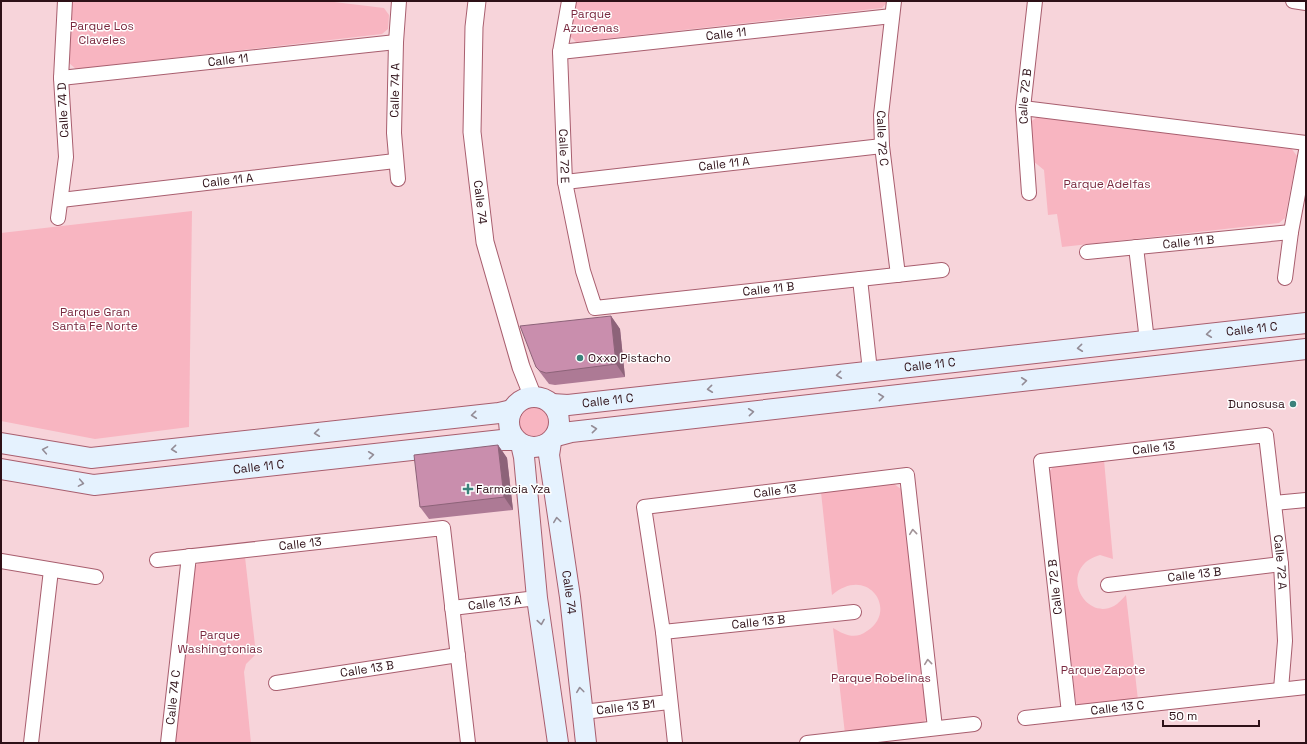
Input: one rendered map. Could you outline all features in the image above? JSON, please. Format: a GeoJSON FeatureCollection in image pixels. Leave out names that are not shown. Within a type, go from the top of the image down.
{"type":"FeatureCollection","features":[{"type":"Feature","properties":{"kind":"main road","name":"Calle 11 C"},"geometry":{"type":"LineString","coordinates":[[552,404],[568,405],[1306,323]]}},
{"type":"Feature","properties":{"kind":"main road"},"geometry":{"type":"LineString","coordinates":[[1279,326],[1282,352]]}},
{"type":"Feature","properties":{"kind":"main road"},"geometry":{"type":"LineString","coordinates":[[553,439],[560,423],[557,409],[552,404],[540,397],[521,400],[512,410],[509,422],[512,435],[519,442],[536,448],[571,432],[1306,349]]}},
{"type":"Feature","properties":{"kind":"main road"},"geometry":{"type":"LineString","coordinates":[[988,358],[991,384]]}},
{"type":"Feature","properties":{"kind":"main road"},"geometry":{"type":"LineString","coordinates":[[962,361],[966,388]]}},
{"type":"Feature","properties":{"kind":"main road"},"geometry":{"type":"LineString","coordinates":[[934,364],[937,391]]}},
{"type":"Feature","properties":{"kind":"main road"},"geometry":{"type":"LineString","coordinates":[[620,399],[613,414],[614,420],[620,427]]}},
{"type":"Feature","properties":{"kind":"main road"},"geometry":{"type":"LineString","coordinates":[[1,444],[91,458],[499,413],[512,410]]}},
{"type":"Feature","properties":{"kind":"main road"},"geometry":{"type":"LineString","coordinates":[[343,430],[349,436],[351,443],[351,450],[346,457]]}},
{"type":"Feature","properties":{"kind":"main road","name":"Calle 74"},"geometry":{"type":"LineString","coordinates":[[553,439],[549,455],[570,597],[586,743]]}},
{"type":"Feature","properties":{"kind":"main road","name":"Calle 11 C"},"geometry":{"type":"LineString","coordinates":[[1,469],[94,485],[502,440],[519,442]]}},
{"type":"Feature","properties":{"kind":"main road"},"geometry":{"type":"LineString","coordinates":[[519,442],[526,483],[537,598],[558,743]]}},
{"type":"Feature","properties":{"kind":"main road"},"geometry":{"type":"LineString","coordinates":[[194,447],[194,461],[196,467],[202,473]]}},
{"type":"Feature","properties":{"kind":"main road"},"geometry":{"type":"LineString","coordinates":[[526,483],[552,480]]}},
{"type":"Feature","properties":{"kind":"main road"},"geometry":{"type":"LineString","coordinates":[[532,551],[562,548]]}},
{"type":"Feature","properties":{"kind":"street","name":"Calle 74 D"},"geometry":{"type":"LineString","coordinates":[[58,218],[66,158],[61,78],[66,1]]}},
{"type":"Feature","properties":{"kind":"street","name":"Calle 74 A"},"geometry":{"type":"LineString","coordinates":[[397,1],[395,161],[398,179]]}},
{"type":"Feature","properties":{"kind":"street","name":"Calle 74"},"geometry":{"type":"LineString","coordinates":[[477,1],[474,27],[472,132],[485,242],[521,367],[533,397]]}},
{"type":"Feature","properties":{"kind":"street","name":"Calle 72 E"},"geometry":{"type":"LineString","coordinates":[[568,1],[560,52],[565,182],[583,271],[595,308]]}},
{"type":"Feature","properties":{"kind":"street","name":"Calle 72 C"},"geometry":{"type":"LineString","coordinates":[[894,1],[881,115],[882,146],[898,275]]}},
{"type":"Feature","properties":{"kind":"street","name":"Calle 72 B"},"geometry":{"type":"LineString","coordinates":[[1029,193],[1023,108],[1035,1]]}},
{"type":"Feature","properties":{"kind":"street"},"geometry":{"type":"LineString","coordinates":[[1293,1],[1306,3]]}},
{"type":"Feature","properties":{"kind":"street","name":"Calle 11"},"geometry":{"type":"LineString","coordinates":[[560,52],[892,16]]}},
{"type":"Feature","properties":{"kind":"street","name":"Calle 11"},"geometry":{"type":"LineString","coordinates":[[61,78],[396,42]]}},
{"type":"Feature","properties":{"kind":"street"},"geometry":{"type":"LineString","coordinates":[[1023,108],[1306,143]]}},
{"type":"Feature","properties":{"kind":"street","name":"Calle 11 A"},"geometry":{"type":"LineString","coordinates":[[565,182],[882,146]]}},
{"type":"Feature","properties":{"kind":"street"},"geometry":{"type":"LineString","coordinates":[[1285,278],[1291,232],[1306,152]]}},
{"type":"Feature","properties":{"kind":"street","name":"Calle 11 A"},"geometry":{"type":"LineString","coordinates":[[61,200],[395,161]]}},
{"type":"Feature","properties":{"kind":"street","name":"Calle 11 B"},"geometry":{"type":"LineString","coordinates":[[1087,252],[1291,232]]}},
{"type":"Feature","properties":{"kind":"street"},"geometry":{"type":"LineString","coordinates":[[1136,247],[1147,341]]}},
{"type":"Feature","properties":{"kind":"street","name":"Calle 11 B"},"geometry":{"type":"LineString","coordinates":[[595,308],[942,270]]}},
{"type":"Feature","properties":{"kind":"street"},"geometry":{"type":"LineString","coordinates":[[860,279],[870,371]]}},
{"type":"Feature","properties":{"kind":"street","name":"Calle 13"},"geometry":{"type":"LineString","coordinates":[[1041,461],[1266,435]]}},
{"type":"Feature","properties":{"kind":"street","name":"Calle 72 A"},"geometry":{"type":"LineString","coordinates":[[1266,435],[1280,564],[1285,641],[1281,689]]}},
{"type":"Feature","properties":{"kind":"street","name":"Calle 72 B"},"geometry":{"type":"LineString","coordinates":[[1041,461],[1069,713]]}},
{"type":"Feature","properties":{"kind":"street","name":"Calle 13"},"geometry":{"type":"LineString","coordinates":[[663,632],[644,507],[907,475],[935,728]]}},
{"type":"Feature","properties":{"kind":"street"},"geometry":{"type":"LineString","coordinates":[[1274,503],[1306,500]]}},
{"type":"Feature","properties":{"kind":"street","name":"Calle 13"},"geometry":{"type":"LineString","coordinates":[[157,560],[443,528],[452,608]]}},
{"type":"Feature","properties":{"kind":"street","name":"Calle 74 C"},"geometry":{"type":"LineString","coordinates":[[168,743],[189,556]]}},
{"type":"Feature","properties":{"kind":"street"},"geometry":{"type":"LineString","coordinates":[[1,561],[96,578]]}},
{"type":"Feature","properties":{"kind":"street","name":"Calle 13 B"},"geometry":{"type":"LineString","coordinates":[[1108,585],[1280,564]]}},
{"type":"Feature","properties":{"kind":"street"},"geometry":{"type":"LineString","coordinates":[[31,743],[50,570]]}},
{"type":"Feature","properties":{"kind":"street","name":"Calle 13 A"},"geometry":{"type":"LineString","coordinates":[[452,608],[537,598]]}},
{"type":"Feature","properties":{"kind":"street"},"geometry":{"type":"LineString","coordinates":[[452,608],[468,743]]}},
{"type":"Feature","properties":{"kind":"street","name":"Calle 13 B"},"geometry":{"type":"LineString","coordinates":[[663,632],[854,612]]}},
{"type":"Feature","properties":{"kind":"street"},"geometry":{"type":"LineString","coordinates":[[663,632],[669,702],[675,743]]}},
{"type":"Feature","properties":{"kind":"street","name":"Calle 13 B"},"geometry":{"type":"LineString","coordinates":[[276,683],[458,655]]}},
{"type":"Feature","properties":{"kind":"street","name":"Calle 13 C"},"geometry":{"type":"LineString","coordinates":[[1025,718],[1306,687]]}},
{"type":"Feature","properties":{"kind":"street","name":"Calle 13 B1"},"geometry":{"type":"LineString","coordinates":[[583,712],[669,702]]}},
{"type":"Feature","properties":{"kind":"street"},"geometry":{"type":"LineString","coordinates":[[807,743],[974,724]]}},
{"type":"Feature","properties":{"kind":"green space","name":"Parque Los Claveles"},"geometry":{"type":"Polygon","coordinates":[[[72,1],[326,1],[384,8],[389,15],[388,29],[382,34],[76,69],[69,63],[72,1]]]}},
{"type":"Feature","properties":{"kind":"green space","name":"Parque Azucenas"},"geometry":{"type":"Polygon","coordinates":[[[574,1],[888,1],[882,8],[576,42],[570,36],[574,1]]]}},
{"type":"Feature","properties":{"kind":"green space","name":"Parque Adelfas"},"geometry":{"type":"Polygon","coordinates":[[[1037,117],[1291,148],[1297,156],[1285,218],[1279,223],[1062,247],[1057,214],[1048,215],[1044,170],[1033,161],[1029,123],[1037,117]]]}},
{"type":"Feature","properties":{"kind":"green space","name":"Parque Gran Santa Fe Norte"},"geometry":{"type":"Polygon","coordinates":[[[192,211],[189,427],[95,439],[1,421],[1,233],[192,211]]]}},
{"type":"Feature","properties":{"kind":"green space"},"geometry":{"type":"Polygon","coordinates":[[[532,406],[538,406],[548,413],[551,422],[550,428],[544,435],[538,438],[532,438],[522,431],[519,425],[519,419],[526,409],[532,406]]]}},
{"type":"Feature","properties":{"kind":"green space","name":"Parque Zapote"},"geometry":{"type":"Polygon","coordinates":[[[1104,460],[1113,559],[1100,555],[1087,561],[1080,570],[1077,581],[1079,591],[1085,600],[1093,606],[1103,609],[1114,606],[1126,595],[1138,700],[1082,707],[1076,703],[1049,472],[1054,466],[1104,460]]]}},
{"type":"Feature","properties":{"kind":"green space","name":"Parque Robelinas"},"geometry":{"type":"Polygon","coordinates":[[[894,484],[901,489],[927,718],[922,724],[845,734],[833,628],[850,636],[863,634],[876,622],[880,613],[879,603],[875,594],[867,587],[857,585],[845,587],[832,595],[821,492],[894,484]]]}},
{"type":"Feature","properties":{"kind":"green space","name":"Parque Washingtonias"},"geometry":{"type":"Polygon","coordinates":[[[245,557],[256,654],[246,664],[244,672],[251,743],[175,743],[194,567],[200,562],[245,557]]]}},
{"type":"Feature","properties":{"kind":"building","name":"Oxxo Pistacho"},"geometry":{"type":"Polygon","coordinates":[[[611,316],[616,364],[546,373],[540,371],[536,367],[520,326],[611,316]]]}},
{"type":"Feature","properties":{"kind":"building","name":"Farmacia Yza"},"geometry":{"type":"Polygon","coordinates":[[[498,445],[504,497],[420,507],[414,455],[498,445]]]}},
{"type":"Feature","properties":{"kind":"place","name":"Oxxo Pistacho"},"geometry":{"type":"Point","coordinates":[580,358]}},
{"type":"Feature","properties":{"kind":"place","name":"Dunosusa"},"geometry":{"type":"Point","coordinates":[1293,404]}},
{"type":"Feature","properties":{"kind":"place","name":"Farmacia Yza"},"geometry":{"type":"Point","coordinates":[468,489]}}]}
